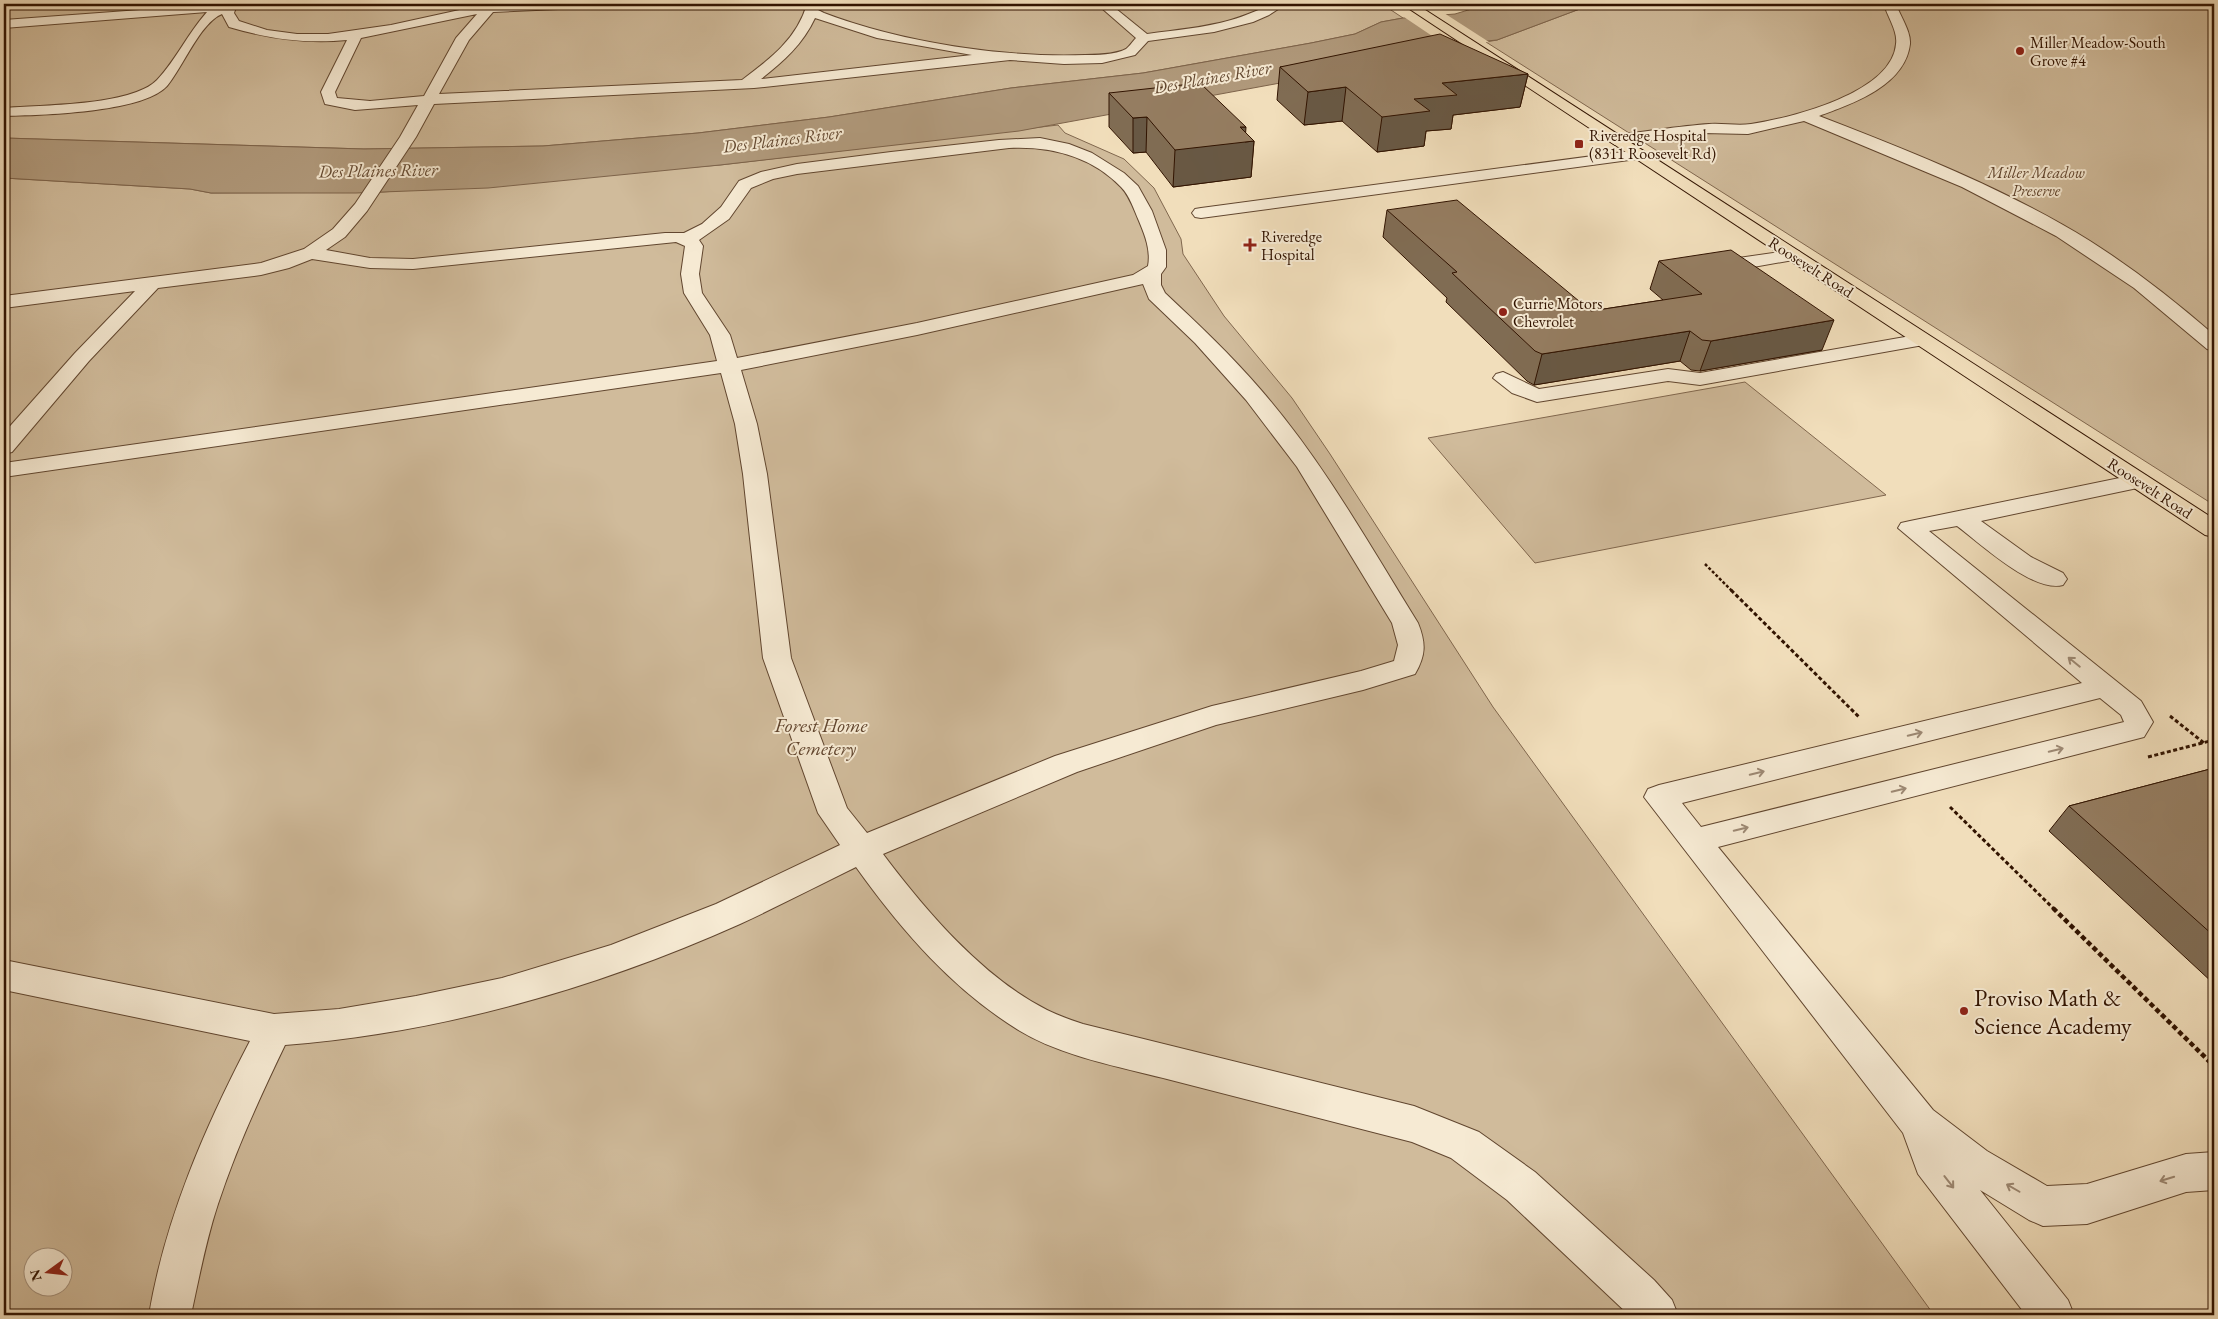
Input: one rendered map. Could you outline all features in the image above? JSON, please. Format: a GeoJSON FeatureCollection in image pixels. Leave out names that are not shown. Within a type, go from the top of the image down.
{"type":"FeatureCollection","features":[{"type":"Feature","properties":{"kind":"main road","name":"Roosevelt Road"},"geometry":{"type":"LineString","coordinates":[[1408,4],[2214,530]]}},
{"type":"Feature","properties":{"kind":"lane"},"geometry":{"type":"LineString","coordinates":[[230,5],[228,13],[234,24],[268,35],[300,38],[356,36],[411,26],[490,6],[581,4]]}},
{"type":"Feature","properties":{"kind":"lane"},"geometry":{"type":"LineString","coordinates":[[1103,4],[1144,38],[1232,23],[1248,19],[1280,4]]}},
{"type":"Feature","properties":{"kind":"lane"},"geometry":{"type":"LineString","coordinates":[[1615,140],[1719,128],[1746,129],[1805,116],[1850,98],[1880,82],[1892,69],[1903,43],[1890,4]]}},
{"type":"Feature","properties":{"kind":"lane"},"geometry":{"type":"LineString","coordinates":[[4,24],[230,5]]}},
{"type":"Feature","properties":{"kind":"lane"},"geometry":{"type":"LineString","coordinates":[[4,112],[125,101],[152,91],[161,84],[200,28],[213,13],[230,5]]}},
{"type":"Feature","properties":{"kind":"lane"},"geometry":{"type":"LineString","coordinates":[[4,302],[151,285],[261,269],[283,264],[310,254],[339,233],[360,207],[408,137],[463,38],[490,6]]}},
{"type":"Feature","properties":{"kind":"lane"},"geometry":{"type":"LineString","coordinates":[[746,84],[772,64],[789,47],[805,26],[812,8],[852,27],[902,40],[1012,56],[1076,61],[1106,59],[1136,50],[1143,44],[1144,38]]}},
{"type":"Feature","properties":{"kind":"lane"},"geometry":{"type":"LineString","coordinates":[[356,36],[328,92],[330,101],[336,104],[368,105],[430,99],[746,84],[828,77],[930,62],[1012,56]]}},
{"type":"Feature","properties":{"kind":"lane"},"geometry":{"type":"LineString","coordinates":[[1805,116],[1937,168],[2054,227],[2148,289],[2214,345]]}},
{"type":"Feature","properties":{"kind":"lane"},"geometry":{"type":"LineString","coordinates":[[1201,213],[1635,153],[1733,137],[1746,129]]}},
{"type":"Feature","properties":{"kind":"lane"},"geometry":{"type":"LineString","coordinates":[[4,470],[728,366],[926,327],[1138,279],[1152,273],[1158,266],[1160,257],[1141,205],[1130,186],[1110,170],[1083,156],[1042,143],[1015,143],[872,158],[772,174],[742,186],[728,211],[704,230],[686,239]]}},
{"type":"Feature","properties":{"kind":"lane"},"geometry":{"type":"LineString","coordinates":[[310,254],[370,263],[413,264],[665,238],[686,239],[692,242],[694,246],[690,274],[693,293],[720,335],[746,424],[755,474],[777,658],[800,728],[834,812],[895,894],[941,947],[989,991],[1034,1021],[1080,1040],[1128,1054],[1414,1124],[1465,1145],[1521,1186],[1639,1295],[1657,1315]]}},
{"type":"Feature","properties":{"kind":"lane"},"geometry":{"type":"LineString","coordinates":[[1725,266],[1793,255]]}},
{"type":"Feature","properties":{"kind":"lane"},"geometry":{"type":"LineString","coordinates":[[4,974],[274,1030],[348,1024],[416,1012],[502,993],[614,958],[728,914],[862,849],[1066,764],[1212,716],[1390,673],[1405,667],[1412,655],[1411,641],[1405,623],[1307,464],[1254,395],[1202,339],[1156,295],[1152,285],[1152,273]]}},
{"type":"Feature","properties":{"kind":"lane"},"geometry":{"type":"LineString","coordinates":[[4,447],[82,357],[151,285]]}},
{"type":"Feature","properties":{"kind":"lane"},"geometry":{"type":"LineString","coordinates":[[1668,375],[1700,378],[1922,340]]}},
{"type":"Feature","properties":{"kind":"lane"},"geometry":{"type":"LineString","coordinates":[[1503,378],[1519,389],[1537,396],[1668,375],[1689,368]]}},
{"type":"Feature","properties":{"kind":"lane"},"geometry":{"type":"LineString","coordinates":[[1694,841],[2134,730],[2139,722],[2131,708],[1910,528],[2139,481]]}},
{"type":"Feature","properties":{"kind":"lane"},"geometry":{"type":"LineString","coordinates":[[2105,687],[1659,797],[1918,1124],[1973,1164],[2043,1206],[2087,1204],[2186,1173],[2214,1171]]}},
{"type":"Feature","properties":{"kind":"lane"},"geometry":{"type":"LineString","coordinates":[[170,1315],[198,1201],[235,1107],[274,1030]]}},
{"type":"Feature","properties":{"kind":"lane"},"geometry":{"type":"LineString","coordinates":[[1918,1124],[1932,1161],[2052,1315]]}},
{"type":"Feature","properties":{"kind":"path"},"geometry":{"type":"LineString","coordinates":[[1705,564],[1884,742]]}},
{"type":"Feature","properties":{"kind":"path"},"geometry":{"type":"LineString","coordinates":[[1926,783],[2214,1066]]}},
{"type":"Feature","properties":{"kind":"green space"},"geometry":{"type":"Polygon","coordinates":[[[4,4],[1382,4],[1403,18],[1381,22],[1355,34],[1143,73],[1011,88],[829,117],[698,133],[543,146],[364,149],[4,138],[4,4]]]}},
{"type":"Feature","properties":{"kind":"green space","name":"Miller Meadow Preserve"},"geometry":{"type":"Polygon","coordinates":[[[1593,4],[2214,4],[2214,505],[1486,42],[1497,40],[1593,4]]]}},
{"type":"Feature","properties":{"kind":"green space","name":"Forest Home Cemetery"},"geometry":{"type":"Polygon","coordinates":[[[1058,125],[1065,133],[1124,159],[1154,188],[1181,239],[1183,254],[1224,316],[1292,398],[1493,707],[1934,1315],[4,1315],[4,178],[190,189],[211,193],[383,192],[720,165],[1058,125]]]}},
{"type":"Feature","properties":{"kind":"green space"},"geometry":{"type":"Polygon","coordinates":[[[1745,382],[1886,495],[1535,563],[1428,438],[1745,382]]]}},
{"type":"Feature","properties":{"kind":"water","name":"Des Plaines River"},"geometry":{"type":"Polygon","coordinates":[[[1488,4],[1593,4],[1497,40],[1436,46],[1302,79],[1019,131],[720,165],[488,188],[356,193],[211,193],[190,189],[4,178],[4,138],[364,149],[543,146],[698,133],[829,117],[1011,88],[1143,73],[1311,43],[1355,34],[1381,22],[1403,18],[1455,14],[1488,4]]]}},
{"type":"Feature","properties":{"kind":"pier"},"geometry":{"type":"Polygon","coordinates":[[[1444,13],[1489,42],[1447,46],[1404,17],[1444,13]]]}},
{"type":"Feature","properties":{"kind":"building"},"geometry":{"type":"Polygon","coordinates":[[[1440,34],[1528,74],[1442,83],[1457,95],[1414,99],[1430,111],[1382,117],[1346,87],[1308,92],[1280,67],[1440,34]]]}},
{"type":"Feature","properties":{"kind":"building"},"geometry":{"type":"Polygon","coordinates":[[[1200,83],[1246,127],[1240,127],[1254,141],[1175,150],[1147,117],[1133,118],[1109,93],[1200,83]]]}},
{"type":"Feature","properties":{"kind":"building"},"geometry":{"type":"Polygon","coordinates":[[[1457,200],[1591,311],[1702,294],[1659,261],[1731,250],[1834,320],[1711,341],[1702,340],[1690,331],[1542,354],[1535,351],[1452,273],[1457,272],[1387,210],[1457,200]]]}},
{"type":"Feature","properties":{"kind":"building"},"geometry":{"type":"Polygon","coordinates":[[[2214,768],[2214,936],[2069,806],[2214,768]]]}},
{"type":"Feature","properties":{"kind":"place","name":"Miller Meadow-South Grove #4"},"geometry":{"type":"Point","coordinates":[2020,51]}},
{"type":"Feature","properties":{"kind":"place","name":"Riveredge Hospital (8311 Roosevelt Rd)"},"geometry":{"type":"Point","coordinates":[1579,144]}},
{"type":"Feature","properties":{"kind":"place","name":"Riveredge Hospital"},"geometry":{"type":"Point","coordinates":[1250,245]}},
{"type":"Feature","properties":{"kind":"place","name":"Currie Motors Chevrolet"},"geometry":{"type":"Point","coordinates":[1503,312]}},
{"type":"Feature","properties":{"kind":"place","name":"Proviso Math & Science Academy"},"geometry":{"type":"Point","coordinates":[1964,1011]}}]}
